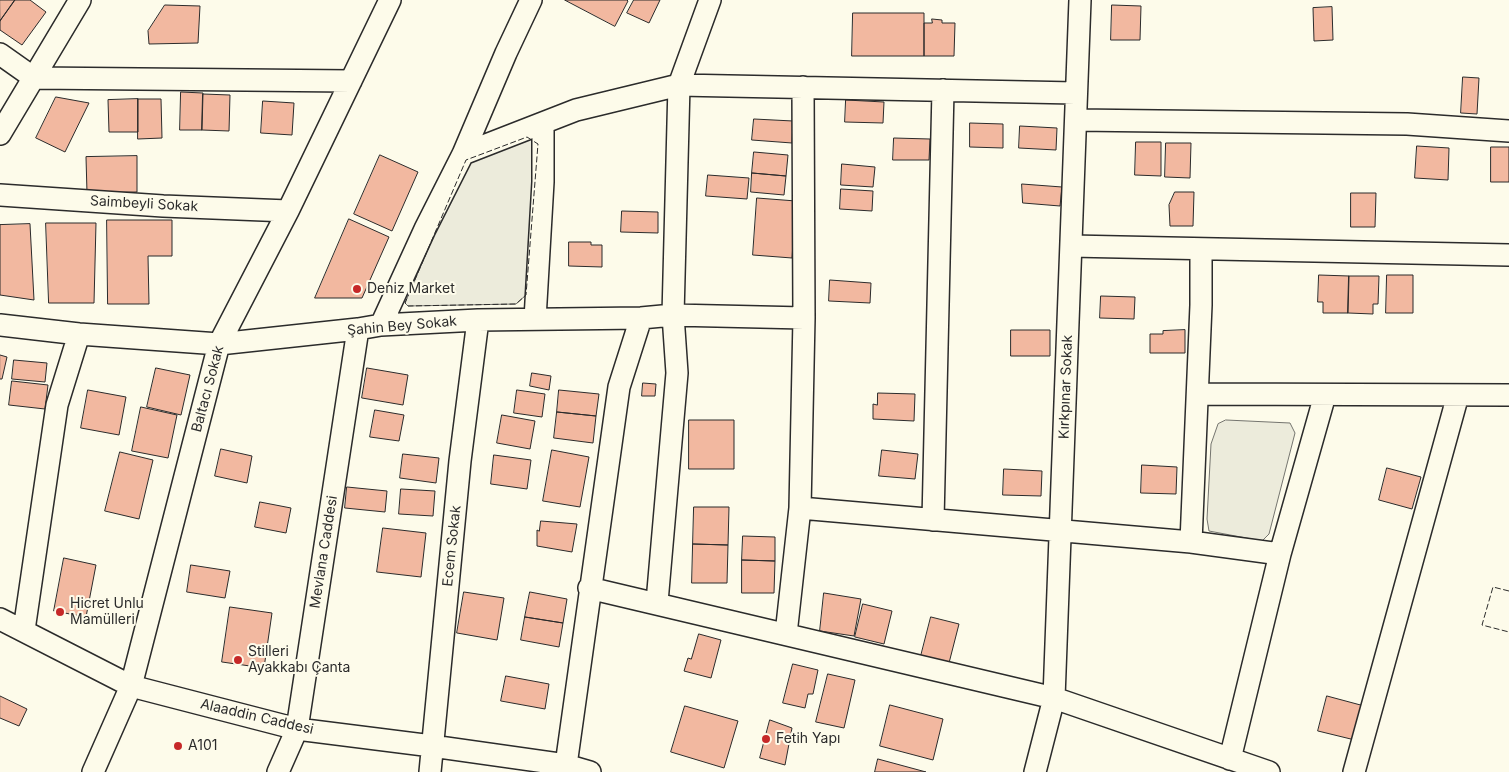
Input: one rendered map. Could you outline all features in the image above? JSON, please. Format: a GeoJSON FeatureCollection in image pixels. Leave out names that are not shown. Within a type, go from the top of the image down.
{"type":"FeatureCollection","features":[{"type":"Feature","properties":{"kind":"street"},"geometry":{"type":"LineString","coordinates":[[0,134],[80,0]]}},
{"type":"Feature","properties":{"kind":"street","name":"Baltacı Sokak"},"geometry":{"type":"LineString","coordinates":[[92,772],[131,686],[219,344],[288,211],[390,0]]}},
{"type":"Feature","properties":{"kind":"street"},"geometry":{"type":"LineString","coordinates":[[381,325],[425,229],[463,154],[531,0]]}},
{"type":"Feature","properties":{"kind":"street"},"geometry":{"type":"LineString","coordinates":[[657,602],[677,373],[673,315],[679,85],[710,0]]}},
{"type":"Feature","properties":{"kind":"street","name":"Kırkpınar Sokak"},"geometry":{"type":"LineString","coordinates":[[1035,772],[1054,698],[1076,120],[1075,93],[1080,0]]}},
{"type":"Feature","properties":{"kind":"street"},"geometry":{"type":"LineString","coordinates":[[0,54],[34,78],[351,82]]}},
{"type":"Feature","properties":{"kind":"street"},"geometry":{"type":"LineString","coordinates":[[463,154],[576,110],[679,85],[1075,93]]}},
{"type":"Feature","properties":{"kind":"street"},"geometry":{"type":"LineString","coordinates":[[786,634],[800,508],[804,318],[803,87]]}},
{"type":"Feature","properties":{"kind":"street"},"geometry":{"type":"LineString","coordinates":[[932,520],[943,90]]}},
{"type":"Feature","properties":{"kind":"street"},"geometry":{"type":"LineString","coordinates":[[1076,120],[1408,124],[1509,131]]}},
{"type":"Feature","properties":{"kind":"street"},"geometry":{"type":"LineString","coordinates":[[536,319],[543,182],[543,124]]}},
{"type":"Feature","properties":{"kind":"street","name":"Saimbeyli Sokak"},"geometry":{"type":"LineString","coordinates":[[0,195],[164,206],[288,211]]}},
{"type":"Feature","properties":{"kind":"street"},"geometry":{"type":"LineString","coordinates":[[1071,246],[1509,255]]}},
{"type":"Feature","properties":{"kind":"street"},"geometry":{"type":"LineString","coordinates":[[1191,542],[1198,394],[1201,249]]}},
{"type":"Feature","properties":{"kind":"street","name":"Şahin Bey Sokak"},"geometry":{"type":"LineString","coordinates":[[0,325],[79,334],[219,344],[381,325],[478,320],[641,318],[673,315],[804,318]]}},
{"type":"Feature","properties":{"kind":"street"},"geometry":{"type":"LineString","coordinates":[[566,766],[589,588],[619,387],[641,318]]}},
{"type":"Feature","properties":{"kind":"street","name":"Ecem Sokak"},"geometry":{"type":"LineString","coordinates":[[430,772],[460,462],[478,320]]}},
{"type":"Feature","properties":{"kind":"street","name":"Mevlana Caddesi"},"geometry":{"type":"LineString","coordinates":[[278,772],[297,728],[358,329]]}},
{"type":"Feature","properties":{"kind":"street"},"geometry":{"type":"LineString","coordinates":[[24,630],[57,404],[79,334]]}},
{"type":"Feature","properties":{"kind":"street"},"geometry":{"type":"LineString","coordinates":[[1198,394],[1509,395]]}},
{"type":"Feature","properties":{"kind":"street"},"geometry":{"type":"LineString","coordinates":[[1230,759],[1280,554],[1325,395]]}},
{"type":"Feature","properties":{"kind":"street"},"geometry":{"type":"LineString","coordinates":[[1354,772],[1458,395]]}},
{"type":"Feature","properties":{"kind":"street"},"geometry":{"type":"LineString","coordinates":[[800,508],[1191,542],[1280,554]]}},
{"type":"Feature","properties":{"kind":"street"},"geometry":{"type":"LineString","coordinates":[[589,588],[657,602],[1054,698],[1269,772]]}},
{"type":"Feature","properties":{"kind":"street","name":"Alaaddin Caddesi"},"geometry":{"type":"LineString","coordinates":[[0,619],[131,686],[297,728],[566,766],[590,772]]}},
{"type":"Feature","properties":{"kind":"shaded area"},"geometry":{"type":"Polygon","coordinates":[[[527,137],[538,144],[526,295],[516,304],[408,306],[405,303],[466,160],[527,137]]]}},
{"type":"Feature","properties":{"kind":"shaded area"},"geometry":{"type":"Polygon","coordinates":[[[1226,420],[1290,423],[1295,433],[1269,534],[1262,541],[1209,531],[1207,519],[1211,444],[1218,424],[1226,420]]]}},
{"type":"Feature","properties":{"kind":"building"},"geometry":{"type":"Polygon","coordinates":[[[0,0],[15,0],[0,21],[0,0]]]}},
{"type":"Feature","properties":{"kind":"building"},"geometry":{"type":"Polygon","coordinates":[[[15,0],[30,0],[46,12],[22,45],[0,30],[0,21],[15,0]]]}},
{"type":"Feature","properties":{"kind":"building"},"geometry":{"type":"Polygon","coordinates":[[[565,0],[627,0],[628,1],[615,26],[565,0]]]}},
{"type":"Feature","properties":{"kind":"building"},"geometry":{"type":"Polygon","coordinates":[[[634,0],[660,0],[649,23],[627,13],[634,0]]]}},
{"type":"Feature","properties":{"kind":"building"},"geometry":{"type":"Polygon","coordinates":[[[165,5],[200,6],[198,43],[149,44],[148,31],[165,5]]]}},
{"type":"Feature","properties":{"kind":"building"},"geometry":{"type":"Polygon","coordinates":[[[1112,5],[1141,6],[1140,40],[1111,40],[1112,5]]]}},
{"type":"Feature","properties":{"kind":"building"},"geometry":{"type":"Polygon","coordinates":[[[1332,7],[1333,40],[1314,41],[1313,8],[1332,7]]]}},
{"type":"Feature","properties":{"kind":"building"},"geometry":{"type":"Polygon","coordinates":[[[853,13],[924,13],[924,56],[852,56],[853,13]]]}},
{"type":"Feature","properties":{"kind":"building"},"geometry":{"type":"Polygon","coordinates":[[[932,19],[942,20],[942,23],[955,23],[954,56],[924,56],[924,23],[932,23],[932,19]]]}},
{"type":"Feature","properties":{"kind":"building"},"geometry":{"type":"Polygon","coordinates":[[[1463,77],[1479,78],[1477,114],[1461,113],[1463,77]]]}},
{"type":"Feature","properties":{"kind":"building"},"geometry":{"type":"Polygon","coordinates":[[[181,92],[203,93],[202,130],[180,130],[181,92]]]}},
{"type":"Feature","properties":{"kind":"building"},"geometry":{"type":"Polygon","coordinates":[[[203,94],[230,95],[229,131],[202,130],[203,94]]]}},
{"type":"Feature","properties":{"kind":"building"},"geometry":{"type":"Polygon","coordinates":[[[56,97],[89,103],[65,152],[36,138],[56,97]]]}},
{"type":"Feature","properties":{"kind":"building"},"geometry":{"type":"Polygon","coordinates":[[[138,99],[138,132],[109,132],[108,100],[138,99]]]}},
{"type":"Feature","properties":{"kind":"building"},"geometry":{"type":"Polygon","coordinates":[[[138,99],[161,99],[162,138],[138,139],[138,99]]]}},
{"type":"Feature","properties":{"kind":"building"},"geometry":{"type":"Polygon","coordinates":[[[846,100],[884,102],[883,123],[845,122],[846,100]]]}},
{"type":"Feature","properties":{"kind":"building"},"geometry":{"type":"Polygon","coordinates":[[[263,101],[294,103],[292,135],[261,133],[263,101]]]}},
{"type":"Feature","properties":{"kind":"building"},"geometry":{"type":"Polygon","coordinates":[[[754,119],[793,121],[792,143],[752,140],[754,119]]]}},
{"type":"Feature","properties":{"kind":"building"},"geometry":{"type":"Polygon","coordinates":[[[970,123],[1003,124],[1003,148],[970,147],[970,123]]]}},
{"type":"Feature","properties":{"kind":"building"},"geometry":{"type":"Polygon","coordinates":[[[1020,126],[1057,128],[1056,150],[1019,148],[1020,126]]]}},
{"type":"Feature","properties":{"kind":"building"},"geometry":{"type":"Polygon","coordinates":[[[894,138],[930,139],[929,160],[893,160],[894,138]]]}},
{"type":"Feature","properties":{"kind":"building"},"geometry":{"type":"Polygon","coordinates":[[[1136,142],[1161,142],[1161,176],[1135,175],[1136,142]]]}},
{"type":"Feature","properties":{"kind":"building"},"geometry":{"type":"Polygon","coordinates":[[[1166,143],[1191,143],[1190,178],[1165,177],[1166,143]]]}},
{"type":"Feature","properties":{"kind":"building"},"geometry":{"type":"Polygon","coordinates":[[[1417,146],[1449,148],[1448,180],[1415,178],[1417,146]]]}},
{"type":"Feature","properties":{"kind":"building"},"geometry":{"type":"Polygon","coordinates":[[[1491,147],[1509,147],[1509,182],[1491,182],[1491,147]]]}},
{"type":"Feature","properties":{"kind":"building"},"geometry":{"type":"Polygon","coordinates":[[[754,152],[788,155],[786,176],[752,173],[754,152]]]}},
{"type":"Feature","properties":{"kind":"building"},"geometry":{"type":"Polygon","coordinates":[[[380,155],[418,172],[392,231],[354,214],[380,155]]]}},
{"type":"Feature","properties":{"kind":"building"},"geometry":{"type":"Polygon","coordinates":[[[137,156],[137,192],[87,193],[86,157],[137,156]]]}},
{"type":"Feature","properties":{"kind":"building"},"geometry":{"type":"Polygon","coordinates":[[[842,164],[875,167],[873,187],[841,185],[842,164]]]}},
{"type":"Feature","properties":{"kind":"building"},"geometry":{"type":"Polygon","coordinates":[[[752,173],[786,176],[784,195],[751,192],[752,173]]]}},
{"type":"Feature","properties":{"kind":"building"},"geometry":{"type":"Polygon","coordinates":[[[708,175],[749,178],[747,199],[706,196],[708,175]]]}},
{"type":"Feature","properties":{"kind":"building"},"geometry":{"type":"Polygon","coordinates":[[[1022,184],[1062,187],[1060,206],[1023,203],[1022,184]]]}},
{"type":"Feature","properties":{"kind":"building"},"geometry":{"type":"Polygon","coordinates":[[[841,189],[873,191],[872,211],[840,209],[841,189]]]}},
{"type":"Feature","properties":{"kind":"building"},"geometry":{"type":"Polygon","coordinates":[[[1175,192],[1194,192],[1193,226],[1170,226],[1169,205],[1175,192]]]}},
{"type":"Feature","properties":{"kind":"building"},"geometry":{"type":"Polygon","coordinates":[[[1351,193],[1376,193],[1375,227],[1351,227],[1351,193]]]}},
{"type":"Feature","properties":{"kind":"building"},"geometry":{"type":"Polygon","coordinates":[[[757,198],[796,201],[792,258],[753,255],[757,198]]]}},
{"type":"Feature","properties":{"kind":"building"},"geometry":{"type":"Polygon","coordinates":[[[622,211],[658,212],[658,233],[621,232],[622,211]]]}},
{"type":"Feature","properties":{"kind":"building"},"geometry":{"type":"Polygon","coordinates":[[[349,219],[389,237],[362,298],[315,298],[349,219]]]}},
{"type":"Feature","properties":{"kind":"building"},"geometry":{"type":"Polygon","coordinates":[[[107,220],[172,220],[172,256],[148,256],[149,304],[108,304],[107,220]]]}},
{"type":"Feature","properties":{"kind":"building"},"geometry":{"type":"Polygon","coordinates":[[[46,223],[96,223],[94,303],[49,303],[46,223]]]}},
{"type":"Feature","properties":{"kind":"building"},"geometry":{"type":"Polygon","coordinates":[[[30,224],[34,300],[0,295],[0,225],[30,224]]]}},
{"type":"Feature","properties":{"kind":"building"},"geometry":{"type":"Polygon","coordinates":[[[569,242],[591,242],[591,245],[602,245],[602,267],[569,266],[569,242]]]}},
{"type":"Feature","properties":{"kind":"building"},"geometry":{"type":"Polygon","coordinates":[[[1319,275],[1349,276],[1348,313],[1323,313],[1323,302],[1318,302],[1319,275]]]}},
{"type":"Feature","properties":{"kind":"building"},"geometry":{"type":"Polygon","coordinates":[[[1387,275],[1413,275],[1413,313],[1386,313],[1387,275]]]}},
{"type":"Feature","properties":{"kind":"building"},"geometry":{"type":"Polygon","coordinates":[[[1349,276],[1379,276],[1378,304],[1373,304],[1373,314],[1348,313],[1349,276]]]}},
{"type":"Feature","properties":{"kind":"building"},"geometry":{"type":"Polygon","coordinates":[[[830,280],[871,283],[870,303],[829,301],[830,280]]]}},
{"type":"Feature","properties":{"kind":"building"},"geometry":{"type":"Polygon","coordinates":[[[1101,296],[1135,297],[1134,319],[1100,318],[1101,296]]]}},
{"type":"Feature","properties":{"kind":"building"},"geometry":{"type":"Polygon","coordinates":[[[1011,330],[1050,330],[1050,356],[1011,356],[1011,330]]]}},
{"type":"Feature","properties":{"kind":"building"},"geometry":{"type":"Polygon","coordinates":[[[1185,330],[1185,353],[1150,353],[1150,334],[1163,334],[1163,331],[1185,330]]]}},
{"type":"Feature","properties":{"kind":"building"},"geometry":{"type":"Polygon","coordinates":[[[0,355],[7,357],[2,379],[0,379],[0,355]]]}},
{"type":"Feature","properties":{"kind":"building"},"geometry":{"type":"Polygon","coordinates":[[[14,360],[47,363],[45,382],[12,379],[14,360]]]}},
{"type":"Feature","properties":{"kind":"building"},"geometry":{"type":"Polygon","coordinates":[[[156,368],[190,375],[181,415],[147,407],[156,368]]]}},
{"type":"Feature","properties":{"kind":"building"},"geometry":{"type":"Polygon","coordinates":[[[367,368],[408,375],[403,405],[362,398],[367,368]]]}},
{"type":"Feature","properties":{"kind":"building"},"geometry":{"type":"Polygon","coordinates":[[[532,373],[551,376],[549,390],[530,386],[532,373]]]}},
{"type":"Feature","properties":{"kind":"building"},"geometry":{"type":"Polygon","coordinates":[[[12,381],[48,385],[45,409],[9,405],[12,381]]]}},
{"type":"Feature","properties":{"kind":"building"},"geometry":{"type":"Polygon","coordinates":[[[643,383],[656,384],[655,396],[642,396],[643,383]]]}},
{"type":"Feature","properties":{"kind":"building"},"geometry":{"type":"Polygon","coordinates":[[[88,390],[126,397],[119,435],[81,428],[88,390]]]}},
{"type":"Feature","properties":{"kind":"building"},"geometry":{"type":"Polygon","coordinates":[[[517,390],[545,394],[542,417],[514,413],[517,390]]]}},
{"type":"Feature","properties":{"kind":"building"},"geometry":{"type":"Polygon","coordinates":[[[559,390],[599,394],[596,416],[557,412],[559,390]]]}},
{"type":"Feature","properties":{"kind":"building"},"geometry":{"type":"Polygon","coordinates":[[[878,393],[915,394],[914,421],[873,419],[873,404],[877,405],[878,393]]]}},
{"type":"Feature","properties":{"kind":"building"},"geometry":{"type":"Polygon","coordinates":[[[141,407],[177,415],[168,458],[132,451],[141,407]]]}},
{"type":"Feature","properties":{"kind":"building"},"geometry":{"type":"Polygon","coordinates":[[[375,410],[404,415],[399,441],[370,437],[375,410]]]}},
{"type":"Feature","properties":{"kind":"building"},"geometry":{"type":"Polygon","coordinates":[[[557,412],[596,416],[593,443],[554,438],[557,412]]]}},
{"type":"Feature","properties":{"kind":"building"},"geometry":{"type":"Polygon","coordinates":[[[502,415],[535,421],[530,449],[497,443],[502,415]]]}},
{"type":"Feature","properties":{"kind":"building"},"geometry":{"type":"Polygon","coordinates":[[[689,420],[734,420],[734,469],[689,469],[689,420]]]}},
{"type":"Feature","properties":{"kind":"building"},"geometry":{"type":"Polygon","coordinates":[[[221,449],[252,456],[247,483],[215,476],[221,449]]]}},
{"type":"Feature","properties":{"kind":"building"},"geometry":{"type":"Polygon","coordinates":[[[552,450],[589,457],[580,507],[543,501],[552,450]]]}},
{"type":"Feature","properties":{"kind":"building"},"geometry":{"type":"Polygon","coordinates":[[[882,450],[918,454],[915,479],[879,476],[882,450]]]}},
{"type":"Feature","properties":{"kind":"building"},"geometry":{"type":"Polygon","coordinates":[[[120,452],[153,460],[139,519],[105,511],[120,452]]]}},
{"type":"Feature","properties":{"kind":"building"},"geometry":{"type":"Polygon","coordinates":[[[403,454],[439,458],[436,483],[400,478],[403,454]]]}},
{"type":"Feature","properties":{"kind":"building"},"geometry":{"type":"Polygon","coordinates":[[[494,455],[531,460],[527,489],[491,484],[494,455]]]}},
{"type":"Feature","properties":{"kind":"building"},"geometry":{"type":"Polygon","coordinates":[[[1142,465],[1177,467],[1176,494],[1141,493],[1142,465]]]}},
{"type":"Feature","properties":{"kind":"building"},"geometry":{"type":"Polygon","coordinates":[[[1387,468],[1421,477],[1412,509],[1379,500],[1387,468]]]}},
{"type":"Feature","properties":{"kind":"building"},"geometry":{"type":"Polygon","coordinates":[[[1004,469],[1042,471],[1041,496],[1003,495],[1004,469]]]}},
{"type":"Feature","properties":{"kind":"building"},"geometry":{"type":"Polygon","coordinates":[[[347,487],[387,491],[385,512],[345,508],[347,487]]]}},
{"type":"Feature","properties":{"kind":"building"},"geometry":{"type":"Polygon","coordinates":[[[401,489],[435,491],[433,516],[399,514],[401,489]]]}},
{"type":"Feature","properties":{"kind":"building"},"geometry":{"type":"Polygon","coordinates":[[[260,502],[291,508],[286,533],[255,527],[260,502]]]}},
{"type":"Feature","properties":{"kind":"building"},"geometry":{"type":"Polygon","coordinates":[[[694,507],[729,507],[728,545],[693,544],[694,507]]]}},
{"type":"Feature","properties":{"kind":"building"},"geometry":{"type":"Polygon","coordinates":[[[541,521],[577,524],[572,552],[537,546],[537,530],[539,531],[541,521]]]}},
{"type":"Feature","properties":{"kind":"building"},"geometry":{"type":"Polygon","coordinates":[[[383,528],[426,533],[421,577],[377,572],[383,528]]]}},
{"type":"Feature","properties":{"kind":"building"},"geometry":{"type":"Polygon","coordinates":[[[743,536],[775,537],[775,561],[742,560],[743,536]]]}},
{"type":"Feature","properties":{"kind":"building"},"geometry":{"type":"Polygon","coordinates":[[[693,544],[728,545],[727,583],[692,583],[693,544]]]}},
{"type":"Feature","properties":{"kind":"building"},"geometry":{"type":"Polygon","coordinates":[[[64,558],[96,565],[86,617],[54,611],[64,558]]]}},
{"type":"Feature","properties":{"kind":"building"},"geometry":{"type":"Polygon","coordinates":[[[742,560],[775,561],[774,593],[742,593],[742,560]]]}},
{"type":"Feature","properties":{"kind":"building"},"geometry":{"type":"Polygon","coordinates":[[[191,565],[230,571],[225,598],[187,592],[191,565]]]}},
{"type":"Feature","properties":{"kind":"building"},"geometry":{"type":"Polygon","coordinates":[[[464,592],[504,598],[497,640],[457,633],[464,592]]]}},
{"type":"Feature","properties":{"kind":"building"},"geometry":{"type":"Polygon","coordinates":[[[530,592],[567,599],[563,623],[525,617],[530,592]]]}},
{"type":"Feature","properties":{"kind":"building"},"geometry":{"type":"Polygon","coordinates":[[[824,593],[861,599],[854,636],[820,631],[824,593]]]}},
{"type":"Feature","properties":{"kind":"building"},"geometry":{"type":"Polygon","coordinates":[[[863,604],[892,611],[884,644],[855,637],[863,604]]]}},
{"type":"Feature","properties":{"kind":"building"},"geometry":{"type":"Polygon","coordinates":[[[230,607],[272,613],[264,668],[222,662],[230,607]]]}},
{"type":"Feature","properties":{"kind":"building"},"geometry":{"type":"Polygon","coordinates":[[[525,617],[563,623],[559,647],[521,640],[525,617]]]}},
{"type":"Feature","properties":{"kind":"building"},"geometry":{"type":"Polygon","coordinates":[[[931,617],[959,624],[949,663],[921,656],[931,617]]]}},
{"type":"Feature","properties":{"kind":"building"},"geometry":{"type":"Polygon","coordinates":[[[699,634],[721,640],[711,678],[684,671],[688,658],[691,659],[699,634]]]}},
{"type":"Feature","properties":{"kind":"building"},"geometry":{"type":"Polygon","coordinates":[[[793,664],[818,670],[813,694],[808,694],[805,708],[783,703],[793,664]]]}},
{"type":"Feature","properties":{"kind":"building"},"geometry":{"type":"Polygon","coordinates":[[[828,674],[855,680],[844,728],[816,722],[828,674]]]}},
{"type":"Feature","properties":{"kind":"building"},"geometry":{"type":"Polygon","coordinates":[[[506,676],[549,684],[545,709],[501,701],[506,676]]]}},
{"type":"Feature","properties":{"kind":"building"},"geometry":{"type":"Polygon","coordinates":[[[0,696],[27,709],[19,726],[0,718],[0,696]]]}},
{"type":"Feature","properties":{"kind":"building"},"geometry":{"type":"Polygon","coordinates":[[[1327,696],[1368,707],[1359,741],[1318,731],[1327,696]]]}},
{"type":"Feature","properties":{"kind":"building"},"geometry":{"type":"Polygon","coordinates":[[[890,705],[943,719],[933,760],[880,746],[890,705]]]}},
{"type":"Feature","properties":{"kind":"building"},"geometry":{"type":"Polygon","coordinates":[[[685,706],[738,721],[724,768],[671,752],[685,706]]]}},
{"type":"Feature","properties":{"kind":"building"},"geometry":{"type":"Polygon","coordinates":[[[770,720],[792,728],[785,765],[760,758],[770,720]]]}},
{"type":"Feature","properties":{"kind":"building"},"geometry":{"type":"Polygon","coordinates":[[[878,759],[926,772],[875,772],[878,759]]]}},
{"type":"Feature","properties":{"kind":"fence"},"geometry":{"type":"LineString","coordinates":[[527,137],[538,144],[526,295],[516,304],[408,306],[405,303],[466,160],[527,137]]}},
{"type":"Feature","properties":{"kind":"fence"},"geometry":{"type":"LineString","coordinates":[[1509,591],[1493,587],[1482,625],[1509,632]]}},
{"type":"Feature","properties":{"kind":"place","name":"Deniz Market"},"geometry":{"type":"Point","coordinates":[357,289]}},
{"type":"Feature","properties":{"kind":"place","name":"Hicret Unlu Mamülleri"},"geometry":{"type":"Point","coordinates":[60,612]}},
{"type":"Feature","properties":{"kind":"place","name":"Stilleri Ayakkabı Çanta"},"geometry":{"type":"Point","coordinates":[238,660]}},
{"type":"Feature","properties":{"kind":"place","name":"Fetih Yapı"},"geometry":{"type":"Point","coordinates":[766,739]}},
{"type":"Feature","properties":{"kind":"place","name":"A101"},"geometry":{"type":"Point","coordinates":[178,746]}}]}
